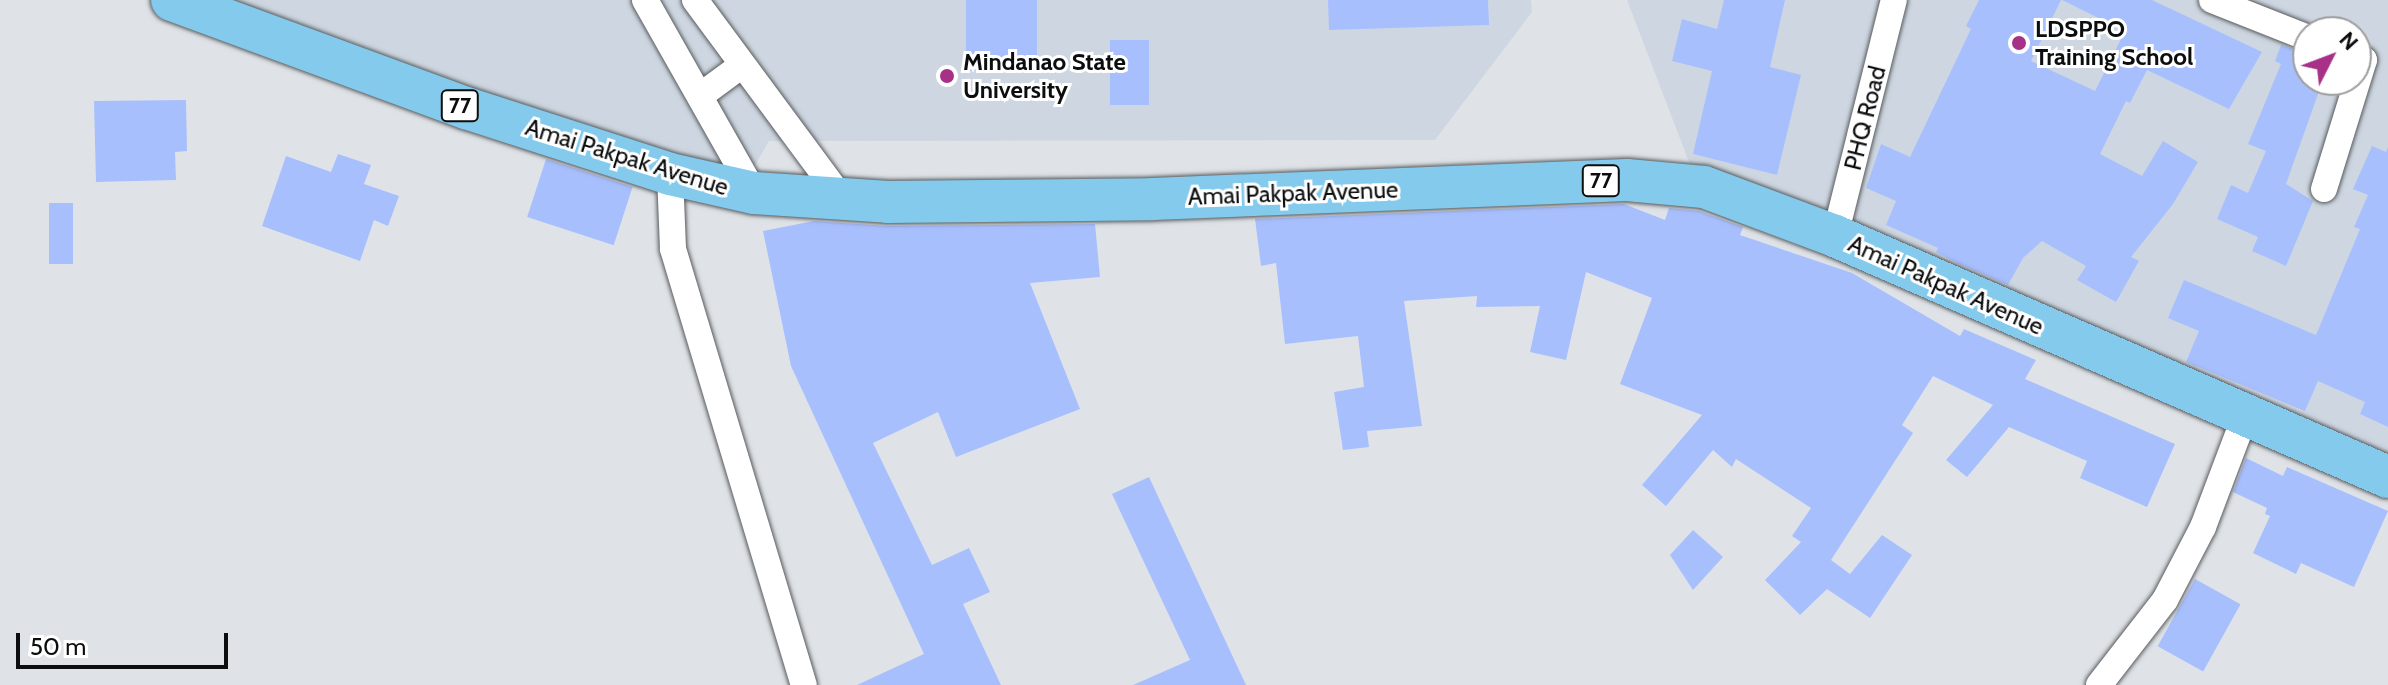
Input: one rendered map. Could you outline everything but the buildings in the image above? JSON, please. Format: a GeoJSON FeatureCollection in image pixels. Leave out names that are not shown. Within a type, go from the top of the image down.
{"type":"FeatureCollection","features":[{"type":"Feature","properties":{"kind":"highway","name":"Amai Pakpak Avenue"},"geometry":{"type":"LineString","coordinates":[[172,0],[466,108],[670,174],[754,193],[843,200],[1153,199],[1668,182],[1704,187],[1835,236],[2388,477]]}},
{"type":"Feature","properties":{"kind":"street"},"geometry":{"type":"LineString","coordinates":[[645,0],[754,193]]}},
{"type":"Feature","properties":{"kind":"street"},"geometry":{"type":"LineString","coordinates":[[695,0],[843,200]]}},
{"type":"Feature","properties":{"kind":"street","name":"PHQ Road"},"geometry":{"type":"LineString","coordinates":[[1835,236],[1894,0]]}},
{"type":"Feature","properties":{"kind":"street"},"geometry":{"type":"LineString","coordinates":[[2212,0],[2292,32]]}},
{"type":"Feature","properties":{"kind":"street"},"geometry":{"type":"LineString","coordinates":[[700,96],[742,65]]}},
{"type":"Feature","properties":{"kind":"street"},"geometry":{"type":"LineString","coordinates":[[2324,189],[2353,96]]}},
{"type":"Feature","properties":{"kind":"street"},"geometry":{"type":"LineString","coordinates":[[670,174],[673,249],[804,685]]}},
{"type":"Feature","properties":{"kind":"street"},"geometry":{"type":"LineString","coordinates":[[2099,685],[2143,632],[2179,575],[2245,416]]}},
{"type":"Feature","properties":{"kind":"shaded area","name":"Mindanao State University"},"geometry":{"type":"Polygon","coordinates":[[[191,0],[1531,0],[1532,12],[1435,140],[769,141],[743,186],[191,0]]]}},
{"type":"Feature","properties":{"kind":"shaded area"},"geometry":{"type":"Polygon","coordinates":[[[1627,0],[2388,0],[2388,453],[1692,170],[1627,0]]]}},
{"type":"Feature","properties":{"kind":"place","name":"LDSPPO Training School"},"geometry":{"type":"Point","coordinates":[2019,43]}},
{"type":"Feature","properties":{"kind":"place","name":"Mindanao State University"},"geometry":{"type":"Point","coordinates":[947,76]}}]}
